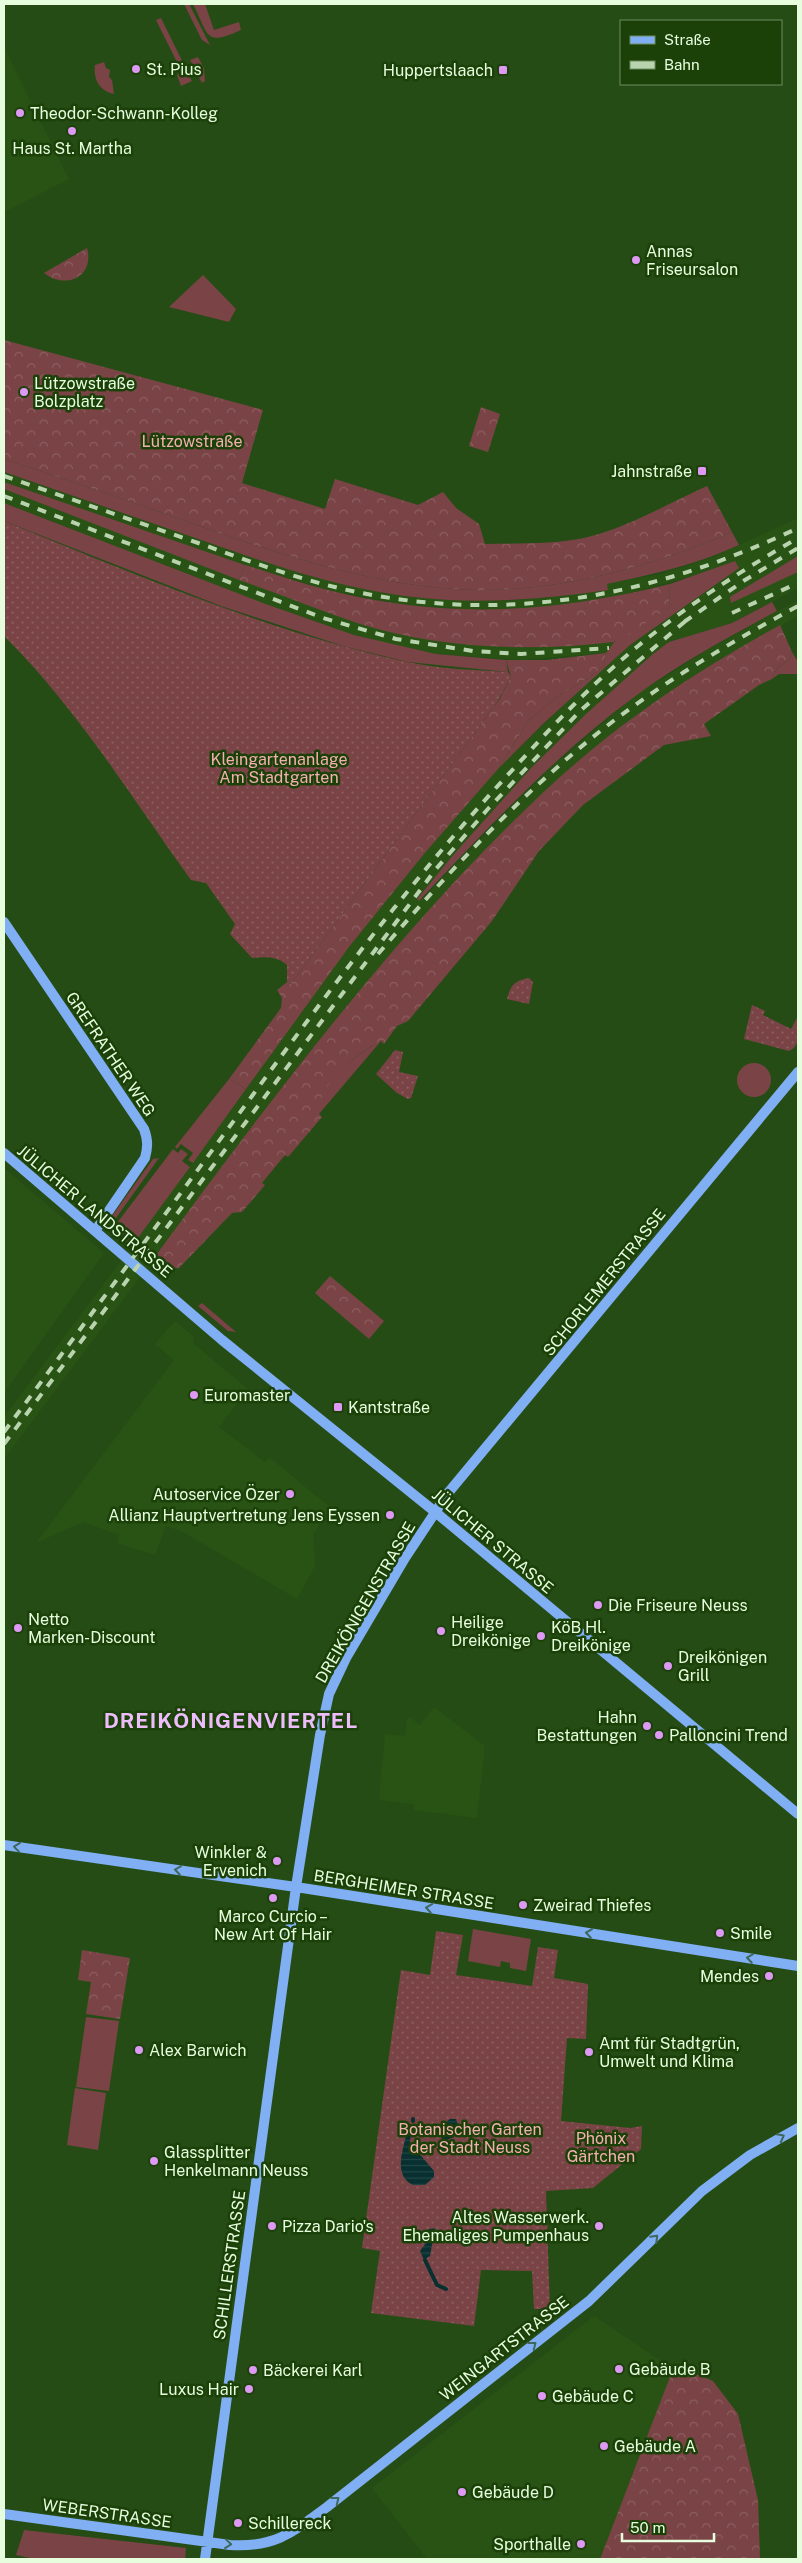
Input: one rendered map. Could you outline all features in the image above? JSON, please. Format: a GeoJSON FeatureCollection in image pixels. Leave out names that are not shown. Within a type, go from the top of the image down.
{"type":"FeatureCollection","features":[{"type":"Feature","properties":{"kind":"main road","name":"GREFRATHER WEG"},"geometry":{"type":"LineString","coordinates":[[4,922],[144,1128],[147,1137],[148,1147],[145,1158],[95,1231]]}},
{"type":"Feature","properties":{"kind":"main road","name":"SCHORLEMERSTRASSE"},"geometry":{"type":"LineString","coordinates":[[434,1512],[798,1072]]}},
{"type":"Feature","properties":{"kind":"main road","name":"JÜLICHER LANDSTRASSE"},"geometry":{"type":"LineString","coordinates":[[4,1153],[167,1292]]}},
{"type":"Feature","properties":{"kind":"main road","name":"JÜLICHER STRASSE"},"geometry":{"type":"LineString","coordinates":[[167,1292],[222,1340],[434,1512],[798,1814]]}},
{"type":"Feature","properties":{"kind":"main road","name":"DREIKÖNIGENSTRASSE"},"geometry":{"type":"LineString","coordinates":[[296,1886],[320,1735],[329,1694],[346,1658],[434,1512]]}},
{"type":"Feature","properties":{"kind":"main road","name":"BERGHEIMER STRASSE"},"geometry":{"type":"LineString","coordinates":[[4,1845],[296,1886],[798,1966]]}},
{"type":"Feature","properties":{"kind":"main road","name":"SCHILLERSTRASSE"},"geometry":{"type":"LineString","coordinates":[[205,2559],[296,1886]]}},
{"type":"Feature","properties":{"kind":"main road","name":"WEINGARTSTRASSE"},"geometry":{"type":"LineString","coordinates":[[207,2541],[248,2546],[267,2544],[282,2538],[302,2526],[589,2301],[702,2191],[750,2155],[798,2128]]}},
{"type":"Feature","properties":{"kind":"main road","name":"WEBERSTRASSE"},"geometry":{"type":"LineString","coordinates":[[4,2514],[207,2541]]}},
{"type":"Feature","properties":{"kind":"shaded area","name":"Theodor-Schwann-Kolleg"},"geometry":{"type":"Polygon","coordinates":[[[4,47],[69,179],[4,212],[4,47]]]}},
{"type":"Feature","properties":{"kind":"shaded area"},"geometry":{"type":"Polygon","coordinates":[[[4,472],[247,556],[403,596],[434,599],[507,601],[607,590],[607,584],[661,574],[713,557],[798,518],[798,588],[732,623],[669,642],[532,767],[454,854],[420,901],[548,770],[636,695],[709,649],[798,600],[798,616],[713,664],[636,715],[429,910],[295,1070],[4,1459],[4,1417],[132,1246],[349,947],[424,854],[498,769],[570,699],[630,645],[739,567],[701,574],[611,598],[552,607],[508,610],[462,609],[402,604],[329,590],[245,565],[4,482],[4,472]]]}},
{"type":"Feature","properties":{"kind":"shaded area"},"geometry":{"type":"Polygon","coordinates":[[[4,489],[324,611],[397,633],[521,648],[614,642],[606,653],[520,660],[436,654],[354,635],[263,603],[4,503],[4,489]]]}},
{"type":"Feature","properties":{"kind":"shaded area"},"geometry":{"type":"Polygon","coordinates":[[[4,1168],[104,1253],[4,1393],[4,1168]]]}},
{"type":"Feature","properties":{"kind":"shaded area"},"geometry":{"type":"Polygon","coordinates":[[[175,1321],[193,1336],[194,1344],[248,1389],[219,1427],[265,1462],[269,1457],[331,1508],[313,1534],[315,1566],[297,1599],[183,1532],[166,1526],[155,1555],[117,1543],[119,1535],[83,1522],[36,1543],[174,1360],[155,1344],[175,1321]]]}},
{"type":"Feature","properties":{"kind":"shaded area"},"geometry":{"type":"Polygon","coordinates":[[[434,1707],[485,1746],[477,1818],[414,1810],[414,1804],[379,1800],[385,1734],[405,1736],[407,1720],[410,1717],[420,1725],[434,1707]]]}},
{"type":"Feature","properties":{"kind":"shaded area"},"geometry":{"type":"Polygon","coordinates":[[[594,2316],[673,2369],[600,2559],[427,2559],[372,2488],[594,2316]]]}},
{"type":"Feature","properties":{"kind":"green space"},"geometry":{"type":"Polygon","coordinates":[[[184,4],[189,4],[210,45],[202,40],[184,4]]]}},
{"type":"Feature","properties":{"kind":"green space"},"geometry":{"type":"Polygon","coordinates":[[[193,4],[205,4],[214,30],[239,22],[241,30],[220,37],[209,35],[193,4]]]}},
{"type":"Feature","properties":{"kind":"green space"},"geometry":{"type":"Polygon","coordinates":[[[161,18],[192,81],[181,86],[177,75],[182,72],[156,20],[161,18]]]}},
{"type":"Feature","properties":{"kind":"green space"},"geometry":{"type":"Polygon","coordinates":[[[198,57],[204,68],[205,81],[202,83],[190,60],[198,57]]]}},
{"type":"Feature","properties":{"kind":"green space"},"geometry":{"type":"Polygon","coordinates":[[[104,62],[106,68],[110,70],[109,77],[112,80],[114,94],[101,87],[96,80],[95,65],[104,62]]]}},
{"type":"Feature","properties":{"kind":"green space"},"geometry":{"type":"Polygon","coordinates":[[[87,248],[87,267],[76,278],[61,280],[52,278],[44,273],[87,248]]]}},
{"type":"Feature","properties":{"kind":"green space"},"geometry":{"type":"Polygon","coordinates":[[[203,275],[236,309],[229,322],[169,307],[203,275]]]}},
{"type":"Feature","properties":{"kind":"green space","name":"Lützowstraße"},"geometry":{"type":"Polygon","coordinates":[[[4,340],[263,410],[242,483],[325,509],[335,479],[418,505],[443,492],[456,508],[479,524],[485,544],[550,542],[575,540],[603,533],[649,514],[707,486],[732,532],[640,566],[575,581],[510,589],[440,588],[402,583],[328,567],[255,545],[4,459],[4,340]]]}},
{"type":"Feature","properties":{"kind":"green space"},"geometry":{"type":"Polygon","coordinates":[[[481,407],[500,414],[488,452],[469,446],[481,407]]]}},
{"type":"Feature","properties":{"kind":"green space"},"geometry":{"type":"Polygon","coordinates":[[[4,459],[291,557],[365,576],[440,588],[510,589],[575,581],[640,566],[732,532],[739,545],[658,573],[607,584],[608,590],[532,599],[480,601],[404,596],[328,581],[228,550],[4,472],[4,459]]]}},
{"type":"Feature","properties":{"kind":"green space"},"geometry":{"type":"Polygon","coordinates":[[[4,482],[245,565],[239,580],[4,489],[4,482]]]}},
{"type":"Feature","properties":{"kind":"green space"},"geometry":{"type":"Polygon","coordinates":[[[4,503],[263,603],[354,635],[436,654],[506,660],[508,672],[408,662],[343,646],[221,606],[4,521],[4,503]]]}},
{"type":"Feature","properties":{"kind":"green space","name":"Kleingartenanlage Am Stadtgarten"},"geometry":{"type":"Polygon","coordinates":[[[4,521],[202,600],[305,635],[407,662],[458,669],[508,672],[511,677],[496,704],[291,984],[287,982],[287,965],[266,957],[252,958],[230,934],[235,924],[206,883],[191,880],[79,723],[31,664],[4,636],[4,521]]]}},
{"type":"Feature","properties":{"kind":"green space"},"geometry":{"type":"Polygon","coordinates":[[[798,556],[798,572],[731,603],[730,597],[798,556]]]}},
{"type":"Feature","properties":{"kind":"green space"},"geometry":{"type":"Polygon","coordinates":[[[735,561],[739,568],[630,645],[544,723],[498,769],[529,720],[561,694],[587,679],[604,666],[606,653],[620,634],[669,608],[670,584],[735,561]]]}},
{"type":"Feature","properties":{"kind":"green space"},"geometry":{"type":"Polygon","coordinates":[[[245,565],[328,590],[372,600],[458,609],[542,607],[626,594],[670,584],[669,608],[628,635],[620,635],[614,642],[549,647],[484,646],[452,643],[388,632],[357,623],[239,580],[245,565]]]}},
{"type":"Feature","properties":{"kind":"green space"},"geometry":{"type":"Polygon","coordinates":[[[772,602],[777,611],[670,672],[637,695],[578,742],[523,793],[419,901],[417,899],[454,854],[532,767],[586,714],[653,654],[669,642],[732,623],[772,602]]]}},
{"type":"Feature","properties":{"kind":"green space"},"geometry":{"type":"Polygon","coordinates":[[[780,625],[792,652],[789,660],[777,668],[772,679],[759,685],[704,724],[711,736],[664,745],[583,805],[539,851],[492,921],[408,1021],[397,1026],[384,1044],[381,1041],[349,1062],[332,1080],[321,1102],[319,1114],[322,1117],[288,1157],[285,1155],[262,1183],[265,1185],[242,1212],[232,1213],[179,1268],[159,1269],[151,1262],[261,1114],[337,1018],[416,924],[500,835],[566,771],[614,732],[690,678],[780,625]]]}},
{"type":"Feature","properties":{"kind":"green space"},"geometry":{"type":"Polygon","coordinates":[[[792,652],[798,662],[797,674],[779,674],[772,679],[777,668],[789,660],[792,652]]]}},
{"type":"Feature","properties":{"kind":"green space"},"geometry":{"type":"Polygon","coordinates":[[[606,653],[604,666],[587,679],[561,694],[529,720],[498,769],[424,854],[349,947],[246,1089],[229,1079],[281,1008],[282,998],[277,990],[287,982],[291,984],[499,700],[511,677],[506,660],[547,660],[606,653]]]}},
{"type":"Feature","properties":{"kind":"green space"},"geometry":{"type":"Polygon","coordinates":[[[529,978],[533,982],[529,1004],[507,999],[514,984],[529,978]]]}},
{"type":"Feature","properties":{"kind":"green space"},"geometry":{"type":"Polygon","coordinates":[[[752,1005],[765,1011],[763,1015],[791,1029],[798,1016],[798,1041],[793,1049],[789,1051],[744,1039],[752,1005]]]}},
{"type":"Feature","properties":{"kind":"green space"},"geometry":{"type":"Polygon","coordinates":[[[381,1041],[319,1114],[321,1097],[329,1081],[350,1061],[381,1041]]]}},
{"type":"Feature","properties":{"kind":"green space"},"geometry":{"type":"Polygon","coordinates":[[[395,1050],[403,1052],[399,1072],[418,1076],[411,1098],[408,1099],[397,1093],[376,1074],[395,1050]]]}},
{"type":"Feature","properties":{"kind":"green space"},"geometry":{"type":"Polygon","coordinates":[[[754,1063],[761,1064],[766,1068],[770,1073],[770,1087],[766,1092],[761,1096],[754,1097],[747,1096],[742,1092],[738,1087],[737,1080],[738,1073],[742,1068],[747,1064],[754,1063]]]}},
{"type":"Feature","properties":{"kind":"green space"},"geometry":{"type":"Polygon","coordinates":[[[229,1079],[246,1089],[193,1163],[188,1160],[193,1153],[181,1144],[177,1149],[175,1147],[229,1079]]]}},
{"type":"Feature","properties":{"kind":"green space"},"geometry":{"type":"Polygon","coordinates":[[[173,1149],[178,1153],[181,1149],[188,1154],[182,1161],[190,1167],[132,1246],[117,1234],[114,1227],[173,1149]]]}},
{"type":"Feature","properties":{"kind":"green space"},"geometry":{"type":"Polygon","coordinates":[[[159,1158],[111,1225],[112,1216],[153,1159],[159,1158]]]}},
{"type":"Feature","properties":{"kind":"green space"},"geometry":{"type":"Polygon","coordinates":[[[330,1276],[384,1321],[369,1339],[315,1293],[330,1276]]]}},
{"type":"Feature","properties":{"kind":"green space"},"geometry":{"type":"Polygon","coordinates":[[[202,1303],[236,1332],[228,1331],[198,1306],[202,1303]]]}},
{"type":"Feature","properties":{"kind":"green space"},"geometry":{"type":"Polygon","coordinates":[[[473,1929],[531,1939],[526,1971],[510,1968],[510,1963],[501,1961],[500,1967],[468,1961],[473,1929]]]}},
{"type":"Feature","properties":{"kind":"green space","name":"Botanischer Garten der Stadt Neuss"},"geometry":{"type":"Polygon","coordinates":[[[436,1931],[463,1935],[456,1975],[532,1986],[538,1947],[558,1950],[554,1978],[588,1984],[586,2039],[567,2038],[561,2121],[630,2128],[642,2126],[641,2149],[593,2188],[546,2191],[550,2309],[534,2309],[532,2271],[481,2270],[474,2326],[371,2313],[380,2251],[362,2248],[401,1970],[430,1975],[436,1931]]]}},
{"type":"Feature","properties":{"kind":"green space"},"geometry":{"type":"Polygon","coordinates":[[[82,1950],[130,1958],[120,2019],[86,2014],[91,1982],[78,1980],[82,1950]]]}},
{"type":"Feature","properties":{"kind":"green space"},"geometry":{"type":"Polygon","coordinates":[[[86,2017],[119,2021],[109,2091],[76,2087],[86,2017]]]}},
{"type":"Feature","properties":{"kind":"green space"},"geometry":{"type":"Polygon","coordinates":[[[75,2088],[106,2093],[98,2150],[67,2145],[75,2088]]]}},
{"type":"Feature","properties":{"kind":"green space"},"geometry":{"type":"Polygon","coordinates":[[[682,2368],[713,2381],[738,2414],[758,2500],[760,2559],[600,2559],[673,2369],[682,2368]]]}},
{"type":"Feature","properties":{"kind":"green space"},"geometry":{"type":"Polygon","coordinates":[[[24,2530],[186,2548],[185,2559],[35,2559],[16,2555],[24,2530]]]}},
{"type":"Feature","properties":{"kind":"water"},"geometry":{"type":"Polygon","coordinates":[[[450,2119],[456,2119],[458,2125],[454,2137],[444,2141],[440,2136],[441,2131],[444,2124],[450,2119]]]}},
{"type":"Feature","properties":{"kind":"water"},"geometry":{"type":"Polygon","coordinates":[[[407,2131],[411,2131],[410,2143],[434,2171],[434,2177],[425,2185],[413,2185],[403,2175],[401,2161],[407,2131]]]}},
{"type":"Feature","properties":{"kind":"water"},"geometry":{"type":"Polygon","coordinates":[[[435,2228],[430,2256],[424,2260],[420,2251],[426,2243],[425,2234],[429,2229],[435,2228]]]}},
{"type":"Feature","properties":{"kind":"waterway"},"geometry":{"type":"LineString","coordinates":[[425,2260],[437,2285],[446,2289]]}},
{"type":"Feature","properties":{"kind":"railway"},"geometry":{"type":"LineString","coordinates":[[4,476],[305,579],[346,590],[424,602],[479,605],[534,603],[588,596],[641,585],[694,570],[746,551],[798,528]]}},
{"type":"Feature","properties":{"kind":"railway"},"geometry":{"type":"LineString","coordinates":[[4,496],[323,618],[396,639],[473,651],[521,654],[609,648]]}},
{"type":"Feature","properties":{"kind":"railway"},"geometry":{"type":"LineString","coordinates":[[4,1432],[347,968],[446,844],[481,804],[575,703],[638,646],[676,616],[756,563],[798,538]]}},
{"type":"Feature","properties":{"kind":"railway"},"geometry":{"type":"LineString","coordinates":[[684,622],[745,580],[798,548]]}},
{"type":"Feature","properties":{"kind":"railway"},"geometry":{"type":"LineString","coordinates":[[732,613],[798,583]]}},
{"type":"Feature","properties":{"kind":"railway"},"geometry":{"type":"LineString","coordinates":[[378,954],[471,851],[537,785],[572,754],[608,725],[682,673],[798,606]]}},
{"type":"Feature","properties":{"kind":"railway"},"geometry":{"type":"LineString","coordinates":[[4,1444],[436,869],[487,810],[581,710],[689,618]]}},
{"type":"Feature","properties":{"kind":"place","name":"St. Pius"},"geometry":{"type":"Point","coordinates":[136,69]}},
{"type":"Feature","properties":{"kind":"place","name":"Huppertslaach"},"geometry":{"type":"Point","coordinates":[503,70]}},
{"type":"Feature","properties":{"kind":"place","name":"Theodor-Schwann-Kolleg"},"geometry":{"type":"Point","coordinates":[20,113]}},
{"type":"Feature","properties":{"kind":"place","name":"Haus St. Martha"},"geometry":{"type":"Point","coordinates":[72,131]}},
{"type":"Feature","properties":{"kind":"place","name":"Annas Friseursalon"},"geometry":{"type":"Point","coordinates":[636,260]}},
{"type":"Feature","properties":{"kind":"place","name":"Lützowstraße Bolzplatz"},"geometry":{"type":"Point","coordinates":[24,392]}},
{"type":"Feature","properties":{"kind":"place","name":"Jahnstraße"},"geometry":{"type":"Point","coordinates":[702,471]}},
{"type":"Feature","properties":{"kind":"place","name":"Euromaster"},"geometry":{"type":"Point","coordinates":[194,1395]}},
{"type":"Feature","properties":{"kind":"place","name":"Kantstraße"},"geometry":{"type":"Point","coordinates":[338,1407]}},
{"type":"Feature","properties":{"kind":"place","name":"Autoservice Özer"},"geometry":{"type":"Point","coordinates":[290,1494]}},
{"type":"Feature","properties":{"kind":"place","name":"Allianz Hauptvertretung Jens Eyssen"},"geometry":{"type":"Point","coordinates":[390,1515]}},
{"type":"Feature","properties":{"kind":"place","name":"Die Friseure Neuss"},"geometry":{"type":"Point","coordinates":[598,1605]}},
{"type":"Feature","properties":{"kind":"place","name":"Netto Marken-Discount"},"geometry":{"type":"Point","coordinates":[18,1628]}},
{"type":"Feature","properties":{"kind":"place","name":"Heilige Dreikönige"},"geometry":{"type":"Point","coordinates":[441,1631]}},
{"type":"Feature","properties":{"kind":"place","name":"KöB Hl. Dreikönige"},"geometry":{"type":"Point","coordinates":[541,1636]}},
{"type":"Feature","properties":{"kind":"place","name":"Dreikönigen Grill"},"geometry":{"type":"Point","coordinates":[668,1666]}},
{"type":"Feature","properties":{"kind":"place","name":"Hahn Bestattungen"},"geometry":{"type":"Point","coordinates":[647,1726]}},
{"type":"Feature","properties":{"kind":"place","name":"Palloncini Trend"},"geometry":{"type":"Point","coordinates":[659,1735]}},
{"type":"Feature","properties":{"kind":"place","name":"Winkler & Ervenich"},"geometry":{"type":"Point","coordinates":[277,1861]}},
{"type":"Feature","properties":{"kind":"place","name":"Marco Curcio – New Art Of Hair"},"geometry":{"type":"Point","coordinates":[273,1898]}},
{"type":"Feature","properties":{"kind":"place","name":"Zweirad Thiefes"},"geometry":{"type":"Point","coordinates":[523,1905]}},
{"type":"Feature","properties":{"kind":"place","name":"Smile"},"geometry":{"type":"Point","coordinates":[720,1933]}},
{"type":"Feature","properties":{"kind":"place","name":"Mendes"},"geometry":{"type":"Point","coordinates":[769,1976]}},
{"type":"Feature","properties":{"kind":"place","name":"Alex Barwich"},"geometry":{"type":"Point","coordinates":[139,2050]}},
{"type":"Feature","properties":{"kind":"place","name":"Amt für Stadtgrün, Umwelt und Klima"},"geometry":{"type":"Point","coordinates":[589,2052]}},
{"type":"Feature","properties":{"kind":"place","name":"Glassplitter Henkelmann Neuss"},"geometry":{"type":"Point","coordinates":[154,2161]}},
{"type":"Feature","properties":{"kind":"place","name":"Pizza Dario's"},"geometry":{"type":"Point","coordinates":[272,2226]}},
{"type":"Feature","properties":{"kind":"place","name":"Altes Wasserwerk. Ehemaliges Pumpenhaus"},"geometry":{"type":"Point","coordinates":[599,2226]}},
{"type":"Feature","properties":{"kind":"place","name":"Gebäude B"},"geometry":{"type":"Point","coordinates":[619,2369]}},
{"type":"Feature","properties":{"kind":"place","name":"Bäckerei Karl"},"geometry":{"type":"Point","coordinates":[253,2370]}},
{"type":"Feature","properties":{"kind":"place","name":"Luxus Hair"},"geometry":{"type":"Point","coordinates":[249,2389]}},
{"type":"Feature","properties":{"kind":"place","name":"Gebäude C"},"geometry":{"type":"Point","coordinates":[542,2396]}},
{"type":"Feature","properties":{"kind":"place","name":"Gebäude A"},"geometry":{"type":"Point","coordinates":[604,2446]}},
{"type":"Feature","properties":{"kind":"place","name":"Gebäude D"},"geometry":{"type":"Point","coordinates":[462,2492]}},
{"type":"Feature","properties":{"kind":"place","name":"Schillereck"},"geometry":{"type":"Point","coordinates":[238,2523]}},
{"type":"Feature","properties":{"kind":"place","name":"Sporthalle"},"geometry":{"type":"Point","coordinates":[581,2544]}},
{"type":"Feature","properties":{"kind":"district","name":"DREIKÖNIGENVIERTEL"},"geometry":{"type":"Point","coordinates":[231,1721]}},
{"type":"Feature","properties":{"kind":"park label","name":"Phönix Gärtchen"},"geometry":{"type":"Point","coordinates":[601,2147]}}]}
